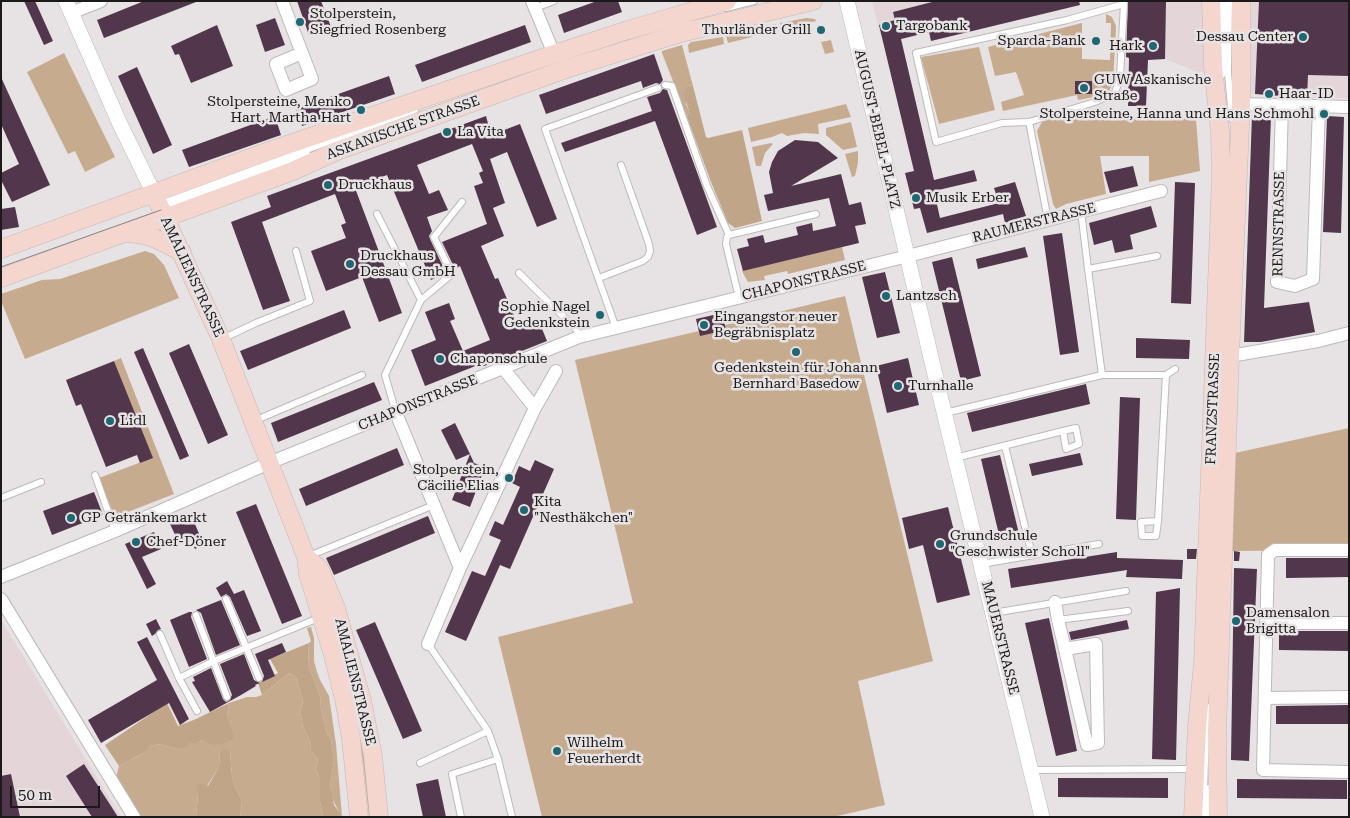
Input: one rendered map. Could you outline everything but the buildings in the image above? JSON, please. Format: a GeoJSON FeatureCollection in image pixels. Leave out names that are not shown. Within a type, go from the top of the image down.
{"type":"FeatureCollection","features":[{"type":"Feature","properties":{"kind":"main road","name":"ASKANISCHE STRASSE"},"geometry":{"type":"LineString","coordinates":[[1,278],[126,233],[160,206],[269,151],[554,54],[727,1]]}},
{"type":"Feature","properties":{"kind":"main road","name":"ASKANISCHE STRASSE"},"geometry":{"type":"LineString","coordinates":[[1,249],[116,206],[160,206],[292,170],[337,151],[566,68],[681,33],[813,1]]}},
{"type":"Feature","properties":{"kind":"main road","name":"FRANZSTRASSE"},"geometry":{"type":"LineString","coordinates":[[1193,817],[1197,726],[1203,663],[1221,175],[1220,132],[1213,67],[1211,1]]}},
{"type":"Feature","properties":{"kind":"main road","name":"FRANZSTRASSE"},"geometry":{"type":"LineString","coordinates":[[1218,817],[1217,731],[1241,104],[1242,1]]}},
{"type":"Feature","properties":{"kind":"main road","name":"AMALIENSTRASSE"},"geometry":{"type":"LineString","coordinates":[[160,206],[221,339],[306,557],[308,574],[322,616],[344,698],[351,739],[359,817]]}},
{"type":"Feature","properties":{"kind":"main road"},"geometry":{"type":"LineString","coordinates":[[126,233],[156,238],[182,252]]}},
{"type":"Feature","properties":{"kind":"main road","name":"AMALIENSTRASSE"},"geometry":{"type":"LineString","coordinates":[[306,557],[319,568],[336,608],[362,700],[373,756],[379,817]]}},
{"type":"Feature","properties":{"kind":"street"},"geometry":{"type":"LineString","coordinates":[[68,7],[101,1]]}},
{"type":"Feature","properties":{"kind":"street"},"geometry":{"type":"LineString","coordinates":[[282,1],[302,53]]}},
{"type":"Feature","properties":{"kind":"street","name":"AUGUST-BEBEL-PLATZ"},"geometry":{"type":"LineString","coordinates":[[847,1],[908,256]]}},
{"type":"Feature","properties":{"kind":"street"},"geometry":{"type":"LineString","coordinates":[[533,5],[554,54]]}},
{"type":"Feature","properties":{"kind":"street","name":"AMALIENSTRASSE"},"geometry":{"type":"LineString","coordinates":[[68,7],[115,114],[160,206]]}},
{"type":"Feature","properties":{"kind":"street"},"geometry":{"type":"LineString","coordinates":[[1241,104],[1349,108]]}},
{"type":"Feature","properties":{"kind":"street","name":"RENNSTRASSE"},"geometry":{"type":"LineString","coordinates":[[1282,105],[1277,282],[1295,286],[1313,279],[1319,106]]}},
{"type":"Feature","properties":{"kind":"street","name":"RAUMERSTRASSE"},"geometry":{"type":"LineString","coordinates":[[908,256],[1161,191]]}},
{"type":"Feature","properties":{"kind":"street","name":"CHAPONSTRASSE"},"geometry":{"type":"LineString","coordinates":[[1,577],[115,531],[269,463],[396,413],[578,337],[908,256]]}},
{"type":"Feature","properties":{"kind":"street","name":"MAUERSTRASSE"},"geometry":{"type":"LineString","coordinates":[[908,256],[1042,817]]}},
{"type":"Feature","properties":{"kind":"street"},"geometry":{"type":"LineString","coordinates":[[1230,356],[1319,343],[1349,333]]}},
{"type":"Feature","properties":{"kind":"street"},"geometry":{"type":"LineString","coordinates":[[504,368],[535,408]]}},
{"type":"Feature","properties":{"kind":"street"},"geometry":{"type":"LineString","coordinates":[[428,644],[460,568],[535,408],[556,371]]}},
{"type":"Feature","properties":{"kind":"street"},"geometry":{"type":"LineString","coordinates":[[396,413],[460,568]]}},
{"type":"Feature","properties":{"kind":"street"},"geometry":{"type":"LineString","coordinates":[[1349,550],[1275,550],[1268,555],[1263,770],[1349,772]]}},
{"type":"Feature","properties":{"kind":"street"},"geometry":{"type":"LineString","coordinates":[[1,599],[134,817]]}},
{"type":"Feature","properties":{"kind":"street"},"geometry":{"type":"LineString","coordinates":[[1055,602],[1058,620],[1087,745],[1098,743],[1096,644],[1065,649]]}},
{"type":"Feature","properties":{"kind":"street"},"geometry":{"type":"LineString","coordinates":[[1266,623],[1349,624]]}},
{"type":"Feature","properties":{"kind":"street"},"geometry":{"type":"LineString","coordinates":[[1264,698],[1349,697]]}},
{"type":"Feature","properties":{"kind":"lane"},"geometry":{"type":"LineString","coordinates":[[533,5],[554,1]]}},
{"type":"Feature","properties":{"kind":"lane"},"geometry":{"type":"LineString","coordinates":[[1208,694],[1227,154],[1222,73],[1223,1]]}},
{"type":"Feature","properties":{"kind":"lane"},"geometry":{"type":"LineString","coordinates":[[1208,817],[1219,572],[1233,154],[1228,73],[1229,1]]}},
{"type":"Feature","properties":{"kind":"lane"},"geometry":{"type":"LineString","coordinates":[[160,206],[541,70],[756,4]]}},
{"type":"Feature","properties":{"kind":"lane"},"geometry":{"type":"LineString","coordinates":[[456,95],[622,38],[756,4]]}},
{"type":"Feature","properties":{"kind":"lane"},"geometry":{"type":"LineString","coordinates":[[1124,4],[1120,77],[1115,93],[1095,102],[1029,122],[1002,124],[936,142],[916,53],[1067,20],[1124,4]]}},
{"type":"Feature","properties":{"kind":"lane"},"geometry":{"type":"LineString","coordinates":[[665,85],[672,86],[707,186],[729,235],[726,244],[740,298]]}},
{"type":"Feature","properties":{"kind":"lane"},"geometry":{"type":"LineString","coordinates":[[616,328],[545,129],[658,88]]}},
{"type":"Feature","properties":{"kind":"lane"},"geometry":{"type":"LineString","coordinates":[[160,206],[420,109]]}},
{"type":"Feature","properties":{"kind":"lane"},"geometry":{"type":"LineString","coordinates":[[1029,122],[1048,220]]}},
{"type":"Feature","properties":{"kind":"lane"},"geometry":{"type":"LineString","coordinates":[[599,278],[643,261],[648,257],[650,251],[647,236],[621,165]]}},
{"type":"Feature","properties":{"kind":"lane"},"geometry":{"type":"LineString","coordinates":[[396,413],[385,375],[421,300],[452,274],[434,236],[462,202]]}},
{"type":"Feature","properties":{"kind":"lane"},"geometry":{"type":"LineString","coordinates":[[1081,211],[1102,375]]}},
{"type":"Feature","properties":{"kind":"lane"},"geometry":{"type":"LineString","coordinates":[[377,214],[421,300]]}},
{"type":"Feature","properties":{"kind":"lane"},"geometry":{"type":"LineString","coordinates":[[729,235],[816,214]]}},
{"type":"Feature","properties":{"kind":"lane"},"geometry":{"type":"LineString","coordinates":[[221,339],[310,301],[296,251]]}},
{"type":"Feature","properties":{"kind":"lane"},"geometry":{"type":"LineString","coordinates":[[1088,268],[1157,256]]}},
{"type":"Feature","properties":{"kind":"lane"},"geometry":{"type":"LineString","coordinates":[[519,273],[576,329],[578,337]]}},
{"type":"Feature","properties":{"kind":"lane"},"geometry":{"type":"LineString","coordinates":[[944,413],[1102,375],[1166,375],[1175,369]]}},
{"type":"Feature","properties":{"kind":"lane"},"geometry":{"type":"LineString","coordinates":[[253,422],[362,375]]}},
{"type":"Feature","properties":{"kind":"lane"},"geometry":{"type":"LineString","coordinates":[[1158,521],[1166,375]]}},
{"type":"Feature","properties":{"kind":"lane"},"geometry":{"type":"LineString","coordinates":[[955,458],[1063,431]]}},
{"type":"Feature","properties":{"kind":"lane"},"geometry":{"type":"LineString","coordinates":[[1005,446],[1032,555]]}},
{"type":"Feature","properties":{"kind":"lane"},"geometry":{"type":"LineString","coordinates":[[95,475],[115,531]]}},
{"type":"Feature","properties":{"kind":"lane"},"geometry":{"type":"LineString","coordinates":[[1,498],[41,482]]}},
{"type":"Feature","properties":{"kind":"lane"},"geometry":{"type":"LineString","coordinates":[[306,557],[434,505]]}},
{"type":"Feature","properties":{"kind":"lane"},"geometry":{"type":"LineString","coordinates":[[982,564],[1099,544]]}},
{"type":"Feature","properties":{"kind":"lane"},"geometry":{"type":"LineString","coordinates":[[994,613],[1126,591]]}},
{"type":"Feature","properties":{"kind":"lane"},"geometry":{"type":"LineString","coordinates":[[226,599],[259,678]]}},
{"type":"Feature","properties":{"kind":"lane"},"geometry":{"type":"LineString","coordinates":[[1058,620],[1128,611]]}},
{"type":"Feature","properties":{"kind":"lane"},"geometry":{"type":"LineString","coordinates":[[196,616],[227,697]]}},
{"type":"Feature","properties":{"kind":"lane"},"geometry":{"type":"LineString","coordinates":[[179,678],[245,647],[322,616]]}},
{"type":"Feature","properties":{"kind":"lane"},"geometry":{"type":"LineString","coordinates":[[160,634],[179,678],[198,711]]}},
{"type":"Feature","properties":{"kind":"lane"},"geometry":{"type":"LineString","coordinates":[[428,644],[488,731],[498,759],[512,817]]}},
{"type":"Feature","properties":{"kind":"lane"},"geometry":{"type":"LineString","coordinates":[[1203,817],[1207,704]]}},
{"type":"Feature","properties":{"kind":"lane"},"geometry":{"type":"LineString","coordinates":[[420,763],[488,731]]}},
{"type":"Feature","properties":{"kind":"lane"},"geometry":{"type":"LineString","coordinates":[[461,817],[452,774],[498,759]]}},
{"type":"Feature","properties":{"kind":"lane"},"geometry":{"type":"LineString","coordinates":[[1032,770],[1195,769]]}},
{"type":"Feature","properties":{"kind":"shaded area"},"geometry":{"type":"Polygon","coordinates":[[[872,1],[1057,1],[883,44],[872,1]]]}},
{"type":"Feature","properties":{"kind":"shaded area"},"geometry":{"type":"Polygon","coordinates":[[[1128,1],[1349,1],[1349,98],[1307,98],[1255,94],[1227,95],[1225,71],[1197,72],[1165,59],[1126,57],[1128,1]]]}},
{"type":"Feature","properties":{"kind":"shaded area"},"geometry":{"type":"Polygon","coordinates":[[[1106,14],[1112,17],[1116,26],[1113,83],[1108,93],[1078,100],[1077,95],[1003,111],[1001,102],[1024,95],[1016,72],[995,76],[988,47],[1082,23],[1082,59],[1110,60],[1111,23],[1106,23],[1106,14]]]}},
{"type":"Feature","properties":{"kind":"shaded area"},"geometry":{"type":"Polygon","coordinates":[[[806,18],[815,19],[816,21],[782,30],[780,23],[806,18]]]}},
{"type":"Feature","properties":{"kind":"shaded area"},"geometry":{"type":"Polygon","coordinates":[[[776,24],[778,31],[756,36],[754,29],[776,24]]]}},
{"type":"Feature","properties":{"kind":"shaded area"},"geometry":{"type":"Polygon","coordinates":[[[751,31],[752,37],[728,43],[726,36],[751,31]]]}},
{"type":"Feature","properties":{"kind":"shaded area"},"geometry":{"type":"Polygon","coordinates":[[[723,37],[724,44],[689,53],[688,45],[691,42],[723,37]]]}},
{"type":"Feature","properties":{"kind":"shaded area"},"geometry":{"type":"Polygon","coordinates":[[[831,40],[834,52],[825,54],[821,42],[831,40]]]}},
{"type":"Feature","properties":{"kind":"shaded area"},"geometry":{"type":"Polygon","coordinates":[[[682,45],[693,86],[687,85],[686,104],[689,111],[687,117],[662,53],[662,51],[682,45]]]}},
{"type":"Feature","properties":{"kind":"shaded area"},"geometry":{"type":"Polygon","coordinates":[[[979,47],[995,110],[939,124],[921,57],[979,47]]]}},
{"type":"Feature","properties":{"kind":"shaded area"},"geometry":{"type":"Polygon","coordinates":[[[64,53],[115,157],[85,172],[75,151],[68,154],[27,72],[64,53]]]}},
{"type":"Feature","properties":{"kind":"shaded area"},"geometry":{"type":"Polygon","coordinates":[[[687,85],[693,86],[706,137],[742,130],[762,221],[735,228],[728,223],[687,117],[689,111],[684,95],[687,85]]]}},
{"type":"Feature","properties":{"kind":"shaded area"},"geometry":{"type":"Polygon","coordinates":[[[846,104],[851,117],[818,124],[819,134],[804,133],[787,136],[782,133],[751,142],[748,128],[846,104]]]}},
{"type":"Feature","properties":{"kind":"shaded area"},"geometry":{"type":"Polygon","coordinates":[[[1055,116],[1196,119],[1200,171],[1149,182],[1149,156],[1100,156],[1106,194],[1066,204],[1056,209],[1053,204],[1037,131],[1042,122],[1055,116]]]}},
{"type":"Feature","properties":{"kind":"shaded area"},"geometry":{"type":"Polygon","coordinates":[[[851,122],[857,147],[843,150],[826,135],[826,128],[851,122]]]}},
{"type":"Feature","properties":{"kind":"shaded area"},"geometry":{"type":"Polygon","coordinates":[[[773,144],[765,153],[761,166],[756,166],[752,147],[773,144]]]}},
{"type":"Feature","properties":{"kind":"shaded area"},"geometry":{"type":"Polygon","coordinates":[[[858,151],[855,176],[852,177],[845,154],[858,151]]]}},
{"type":"Feature","properties":{"kind":"shaded area"},"geometry":{"type":"Polygon","coordinates":[[[842,247],[845,260],[788,274],[787,271],[764,276],[765,280],[748,282],[742,271],[842,247]]]}},
{"type":"Feature","properties":{"kind":"shaded area"},"geometry":{"type":"Polygon","coordinates":[[[145,251],[154,254],[164,265],[179,298],[25,359],[1,301],[1,294],[42,280],[60,279],[145,251]]]}},
{"type":"Feature","properties":{"kind":"shaded area"},"geometry":{"type":"Polygon","coordinates":[[[845,296],[933,661],[858,681],[885,805],[833,817],[542,817],[498,637],[633,603],[575,360],[699,331],[696,319],[725,325],[845,296]]]}},
{"type":"Feature","properties":{"kind":"shaded area"},"geometry":{"type":"Polygon","coordinates":[[[121,358],[174,494],[115,517],[99,478],[152,458],[114,361],[121,358]]]}},
{"type":"Feature","properties":{"kind":"shaded area"},"geometry":{"type":"Polygon","coordinates":[[[1349,428],[1349,550],[1230,551],[1235,453],[1349,428]]]}},
{"type":"Feature","properties":{"kind":"shaded area"},"geometry":{"type":"Polygon","coordinates":[[[1,620],[121,817],[1,817],[1,620]]]}},
{"type":"Feature","properties":{"kind":"shaded area"},"geometry":{"type":"Polygon","coordinates":[[[311,627],[314,638],[314,661],[320,680],[329,696],[336,744],[342,817],[339,817],[339,812],[331,796],[330,787],[334,760],[331,740],[326,731],[320,696],[308,664],[309,643],[311,641],[307,628],[311,627]]]}},
{"type":"Feature","properties":{"kind":"shaded area"},"geometry":{"type":"Polygon","coordinates":[[[309,643],[308,664],[320,696],[326,731],[331,740],[334,760],[330,787],[339,817],[323,817],[320,801],[320,779],[316,769],[318,759],[311,751],[310,741],[303,727],[300,712],[303,701],[296,677],[289,673],[262,695],[258,683],[278,673],[270,659],[309,643]]]}},
{"type":"Feature","properties":{"kind":"shaded area"},"geometry":{"type":"Polygon","coordinates":[[[289,673],[296,677],[303,701],[300,712],[303,727],[310,741],[311,751],[318,759],[316,769],[320,779],[320,801],[323,817],[240,817],[242,801],[232,776],[230,751],[220,753],[219,767],[207,786],[198,793],[196,817],[141,817],[116,778],[119,766],[145,752],[148,746],[159,744],[176,749],[189,743],[197,743],[203,740],[225,744],[234,739],[227,715],[229,703],[247,697],[262,695],[289,673]]]}},
{"type":"Feature","properties":{"kind":"shaded area"},"geometry":{"type":"Polygon","coordinates":[[[356,699],[362,728],[373,817],[369,817],[363,761],[351,700],[356,699]]]}},
{"type":"Feature","properties":{"kind":"shaded area"},"geometry":{"type":"Polygon","coordinates":[[[167,703],[178,726],[229,703],[227,715],[235,739],[225,744],[213,745],[203,740],[197,743],[189,743],[187,747],[176,749],[159,744],[149,746],[145,752],[119,766],[105,745],[167,703]]]}},
{"type":"Feature","properties":{"kind":"shaded area"},"geometry":{"type":"Polygon","coordinates":[[[223,749],[230,751],[232,776],[242,801],[240,817],[196,817],[198,793],[196,787],[199,783],[208,786],[219,767],[220,753],[223,749]]]}},
{"type":"Feature","properties":{"kind":"tram line"},"geometry":{"type":"LineString","coordinates":[[1,267],[161,210]]}},
{"type":"Feature","properties":{"kind":"place","name":"Stolperstein, Siegfried Rosenberg"},"geometry":{"type":"Point","coordinates":[300,22]}},
{"type":"Feature","properties":{"kind":"place","name":"Targobank"},"geometry":{"type":"Point","coordinates":[886,26]}},
{"type":"Feature","properties":{"kind":"place","name":"Thurländer Grill"},"geometry":{"type":"Point","coordinates":[821,30]}},
{"type":"Feature","properties":{"kind":"place","name":"Dessau Center"},"geometry":{"type":"Point","coordinates":[1303,37]}},
{"type":"Feature","properties":{"kind":"place","name":"Sparda-Bank"},"geometry":{"type":"Point","coordinates":[1096,41]}},
{"type":"Feature","properties":{"kind":"place","name":"Hark"},"geometry":{"type":"Point","coordinates":[1153,46]}},
{"type":"Feature","properties":{"kind":"place","name":"GUW Askanische Straße"},"geometry":{"type":"Point","coordinates":[1084,88]}},
{"type":"Feature","properties":{"kind":"place","name":"Haar-ID"},"geometry":{"type":"Point","coordinates":[1269,94]}},
{"type":"Feature","properties":{"kind":"place","name":"Stolpersteine, Menko Hart, Martha Hart"},"geometry":{"type":"Point","coordinates":[361,110]}},
{"type":"Feature","properties":{"kind":"place","name":"Stolpersteine, Hanna und Hans Schmohl"},"geometry":{"type":"Point","coordinates":[1324,114]}},
{"type":"Feature","properties":{"kind":"place","name":"La Vita"},"geometry":{"type":"Point","coordinates":[447,132]}},
{"type":"Feature","properties":{"kind":"place","name":"Druckhaus"},"geometry":{"type":"Point","coordinates":[328,185]}},
{"type":"Feature","properties":{"kind":"place","name":"Musik Erber"},"geometry":{"type":"Point","coordinates":[916,198]}},
{"type":"Feature","properties":{"kind":"place","name":"Druckhaus Dessau GmbH"},"geometry":{"type":"Point","coordinates":[350,264]}},
{"type":"Feature","properties":{"kind":"place","name":"Lantzsch"},"geometry":{"type":"Point","coordinates":[886,296]}},
{"type":"Feature","properties":{"kind":"place","name":"Sophie Nagel Gedenkstein"},"geometry":{"type":"Point","coordinates":[600,315]}},
{"type":"Feature","properties":{"kind":"place","name":"Eingangstor neuer Begräbnisplatz"},"geometry":{"type":"Point","coordinates":[704,325]}},
{"type":"Feature","properties":{"kind":"place","name":"Gedenkstein für Johann Bernhard Basedow"},"geometry":{"type":"Point","coordinates":[796,352]}},
{"type":"Feature","properties":{"kind":"place","name":"Chaponschule"},"geometry":{"type":"Point","coordinates":[440,359]}},
{"type":"Feature","properties":{"kind":"place","name":"Turnhalle"},"geometry":{"type":"Point","coordinates":[898,386]}},
{"type":"Feature","properties":{"kind":"place","name":"Lidl"},"geometry":{"type":"Point","coordinates":[110,421]}},
{"type":"Feature","properties":{"kind":"place","name":"Stolperstein, Cäcilie Elias"},"geometry":{"type":"Point","coordinates":[509,478]}},
{"type":"Feature","properties":{"kind":"place","name":"Kita \"Nesthäkchen\""},"geometry":{"type":"Point","coordinates":[524,510]}},
{"type":"Feature","properties":{"kind":"place","name":"GP Getränkemarkt"},"geometry":{"type":"Point","coordinates":[71,518]}},
{"type":"Feature","properties":{"kind":"place","name":"Chef-Döner"},"geometry":{"type":"Point","coordinates":[136,542]}},
{"type":"Feature","properties":{"kind":"place","name":"Grundschule \"Geschwister Scholl\""},"geometry":{"type":"Point","coordinates":[940,544]}},
{"type":"Feature","properties":{"kind":"place","name":"Damensalon Brigitta"},"geometry":{"type":"Point","coordinates":[1236,621]}},
{"type":"Feature","properties":{"kind":"place","name":"Wilhelm Feuerherdt"},"geometry":{"type":"Point","coordinates":[557,751]}}]}
